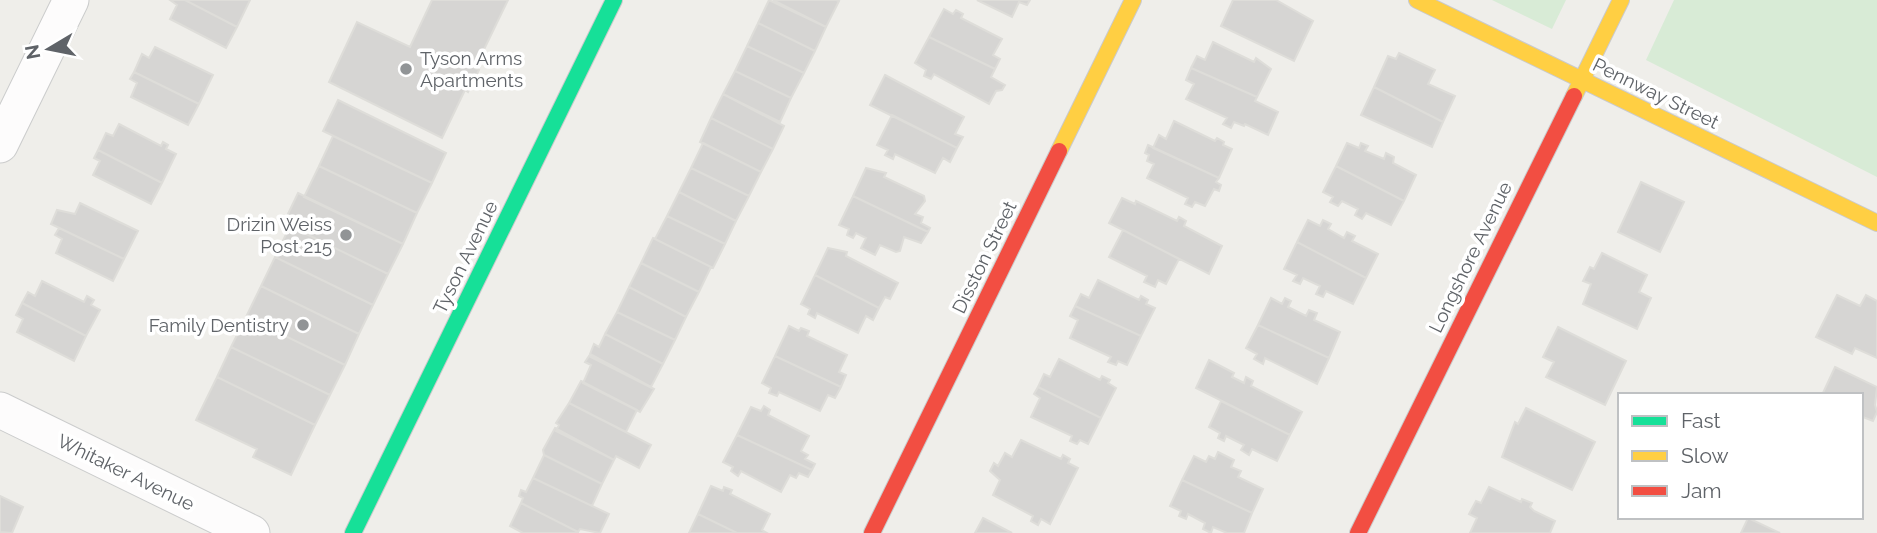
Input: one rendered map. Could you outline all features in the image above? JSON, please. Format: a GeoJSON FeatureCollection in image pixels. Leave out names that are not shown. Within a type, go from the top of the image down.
{"type":"FeatureCollection","features":[{"type":"Feature","properties":{"kind":"street"},"geometry":{"type":"LineString","coordinates":[[0,145],[71,0]]}},
{"type":"Feature","properties":{"kind":"street","name":"Tyson Avenue"},"geometry":{"type":"LineString","coordinates":[[353,533],[614,0]]}},
{"type":"Feature","properties":{"kind":"street","name":"Disston Street"},"geometry":{"type":"LineString","coordinates":[[872,533],[1133,0]]}},
{"type":"Feature","properties":{"kind":"street","name":"Pennway Street"},"geometry":{"type":"LineString","coordinates":[[1417,0],[1877,223]]}},
{"type":"Feature","properties":{"kind":"street","name":"Longshore Avenue"},"geometry":{"type":"LineString","coordinates":[[1358,533],[1621,0]]}},
{"type":"Feature","properties":{"kind":"street","name":"Whitaker Avenue"},"geometry":{"type":"LineString","coordinates":[[0,410],[252,533]]}},
{"type":"Feature","properties":{"kind":"green space"},"geometry":{"type":"Polygon","coordinates":[[[1492,0],[1566,0],[1552,29],[1492,0]]]}},
{"type":"Feature","properties":{"kind":"green space"},"geometry":{"type":"Polygon","coordinates":[[[1674,0],[1877,0],[1877,177],[1646,60],[1674,0]]]}},
{"type":"Feature","properties":{"kind":"building"},"geometry":{"type":"Polygon","coordinates":[[[170,0],[185,0],[237,27],[226,48],[170,19],[177,5],[170,0]]]}},
{"type":"Feature","properties":{"kind":"building"},"geometry":{"type":"Polygon","coordinates":[[[185,0],[250,0],[237,27],[185,0]]]}},
{"type":"Feature","properties":{"kind":"building","name":"Tyson Arms Apartments"},"geometry":{"type":"Polygon","coordinates":[[[432,0],[508,0],[475,68],[479,70],[468,92],[465,90],[442,138],[329,82],[357,22],[410,47],[432,0]]]}},
{"type":"Feature","properties":{"kind":"building"},"geometry":{"type":"Polygon","coordinates":[[[769,0],[826,27],[815,51],[758,23],[769,0]]]}},
{"type":"Feature","properties":{"kind":"building"},"geometry":{"type":"Polygon","coordinates":[[[773,0],[836,0],[839,1],[826,27],[773,0]]]}},
{"type":"Feature","properties":{"kind":"building"},"geometry":{"type":"Polygon","coordinates":[[[977,0],[1030,0],[1027,5],[1019,2],[1012,17],[977,0]]]}},
{"type":"Feature","properties":{"kind":"building"},"geometry":{"type":"Polygon","coordinates":[[[1233,0],[1276,0],[1313,21],[1294,61],[1221,26],[1233,0]]]}},
{"type":"Feature","properties":{"kind":"building"},"geometry":{"type":"Polygon","coordinates":[[[944,9],[953,14],[956,10],[963,14],[961,18],[1002,39],[993,55],[1000,59],[995,69],[929,37],[944,9]]]}},
{"type":"Feature","properties":{"kind":"building"},"geometry":{"type":"Polygon","coordinates":[[[758,23],[815,51],[804,73],[747,46],[758,23]]]}},
{"type":"Feature","properties":{"kind":"building"},"geometry":{"type":"Polygon","coordinates":[[[929,37],[995,69],[991,77],[1005,85],[1002,90],[996,91],[989,104],[934,74],[931,79],[924,76],[926,70],[915,63],[929,37]]]}},
{"type":"Feature","properties":{"kind":"building"},"geometry":{"type":"Polygon","coordinates":[[[1213,42],[1254,62],[1256,58],[1271,69],[1257,97],[1191,68],[1197,56],[1205,60],[1213,42]]]}},
{"type":"Feature","properties":{"kind":"building"},"geometry":{"type":"Polygon","coordinates":[[[747,46],[804,73],[791,98],[735,71],[747,46]]]}},
{"type":"Feature","properties":{"kind":"building"},"geometry":{"type":"Polygon","coordinates":[[[155,47],[213,75],[199,104],[134,72],[142,54],[149,58],[155,47]]]}},
{"type":"Feature","properties":{"kind":"building"},"geometry":{"type":"Polygon","coordinates":[[[1399,53],[1435,70],[1428,84],[1455,96],[1443,122],[1374,87],[1388,56],[1396,59],[1399,53]]]}},
{"type":"Feature","properties":{"kind":"building"},"geometry":{"type":"Polygon","coordinates":[[[1191,68],[1257,97],[1255,101],[1278,112],[1268,135],[1245,124],[1244,126],[1234,122],[1231,128],[1223,124],[1227,118],[1186,99],[1194,84],[1186,80],[1191,68]]]}},
{"type":"Feature","properties":{"kind":"building"},"geometry":{"type":"Polygon","coordinates":[[[735,71],[791,98],[780,122],[723,94],[735,71]]]}},
{"type":"Feature","properties":{"kind":"building"},"geometry":{"type":"Polygon","coordinates":[[[134,72],[199,104],[188,125],[131,97],[137,83],[130,79],[134,72]]]}},
{"type":"Feature","properties":{"kind":"building"},"geometry":{"type":"Polygon","coordinates":[[[885,75],[964,117],[955,134],[963,137],[957,148],[870,105],[885,75]]]}},
{"type":"Feature","properties":{"kind":"building"},"geometry":{"type":"Polygon","coordinates":[[[1374,87],[1443,122],[1432,147],[1361,115],[1374,87]]]}},
{"type":"Feature","properties":{"kind":"building"},"geometry":{"type":"Polygon","coordinates":[[[723,94],[784,126],[773,149],[711,118],[723,94]]]}},
{"type":"Feature","properties":{"kind":"building"},"geometry":{"type":"Polygon","coordinates":[[[338,100],[446,153],[432,183],[323,131],[338,100]]]}},
{"type":"Feature","properties":{"kind":"building"},"geometry":{"type":"Polygon","coordinates":[[[892,115],[957,148],[950,162],[943,158],[935,173],[895,154],[893,159],[885,155],[888,150],[877,145],[892,115]]]}},
{"type":"Feature","properties":{"kind":"building"},"geometry":{"type":"Polygon","coordinates":[[[711,118],[773,149],[761,172],[700,142],[711,118]]]}},
{"type":"Feature","properties":{"kind":"building"},"geometry":{"type":"Polygon","coordinates":[[[1174,121],[1215,141],[1217,138],[1232,149],[1219,178],[1153,148],[1159,135],[1166,139],[1174,121]]]}},
{"type":"Feature","properties":{"kind":"building"},"geometry":{"type":"Polygon","coordinates":[[[119,124],[161,146],[163,142],[168,145],[166,149],[176,154],[162,183],[98,150],[106,133],[113,136],[119,124]]]}},
{"type":"Feature","properties":{"kind":"building"},"geometry":{"type":"Polygon","coordinates":[[[333,136],[432,183],[417,213],[319,166],[333,136]]]}},
{"type":"Feature","properties":{"kind":"building"},"geometry":{"type":"Polygon","coordinates":[[[703,143],[761,172],[749,196],[691,168],[703,143]]]}},
{"type":"Feature","properties":{"kind":"building"},"geometry":{"type":"Polygon","coordinates":[[[1347,143],[1359,148],[1361,143],[1368,146],[1365,151],[1384,159],[1386,153],[1394,157],[1393,163],[1416,175],[1404,201],[1336,166],[1347,143]]]}},
{"type":"Feature","properties":{"kind":"building"},"geometry":{"type":"Polygon","coordinates":[[[1148,145],[1219,178],[1216,182],[1221,185],[1219,191],[1214,189],[1205,206],[1195,202],[1192,207],[1185,204],[1188,198],[1147,178],[1154,164],[1147,161],[1149,155],[1145,153],[1148,145]]]}},
{"type":"Feature","properties":{"kind":"building"},"geometry":{"type":"Polygon","coordinates":[[[98,150],[162,183],[151,204],[93,175],[100,161],[94,158],[98,150]]]}},
{"type":"Feature","properties":{"kind":"building"},"geometry":{"type":"Polygon","coordinates":[[[319,166],[417,213],[403,244],[304,197],[319,166]]]}},
{"type":"Feature","properties":{"kind":"building"},"geometry":{"type":"Polygon","coordinates":[[[1336,166],[1404,201],[1391,225],[1366,213],[1362,219],[1355,215],[1358,209],[1342,201],[1338,206],[1330,202],[1333,197],[1323,192],[1336,166]]]}},
{"type":"Feature","properties":{"kind":"building"},"geometry":{"type":"Polygon","coordinates":[[[691,168],[749,196],[736,221],[679,192],[691,168]]]}},
{"type":"Feature","properties":{"kind":"building"},"geometry":{"type":"Polygon","coordinates":[[[866,168],[886,173],[884,177],[924,196],[925,201],[915,214],[923,217],[921,223],[930,228],[928,232],[853,196],[866,168]]]}},
{"type":"Feature","properties":{"kind":"building"},"geometry":{"type":"Polygon","coordinates":[[[1641,182],[1684,202],[1660,252],[1618,232],[1641,182]]]}},
{"type":"Feature","properties":{"kind":"building"},"geometry":{"type":"Polygon","coordinates":[[[679,192],[736,221],[725,244],[667,216],[679,192]]]}},
{"type":"Feature","properties":{"kind":"building","name":"Drizin Weiss Post 215"},"geometry":{"type":"Polygon","coordinates":[[[298,193],[403,244],[388,274],[290,226],[293,218],[287,216],[298,193]]]}},
{"type":"Feature","properties":{"kind":"building"},"geometry":{"type":"Polygon","coordinates":[[[853,196],[928,232],[921,243],[904,237],[900,251],[896,252],[880,245],[875,255],[861,248],[866,238],[856,233],[853,238],[847,235],[849,229],[839,225],[853,196]]]}},
{"type":"Feature","properties":{"kind":"building"},"geometry":{"type":"Polygon","coordinates":[[[1122,198],[1135,204],[1136,201],[1177,221],[1179,217],[1186,221],[1184,226],[1222,246],[1209,274],[1109,223],[1122,198]]]}},
{"type":"Feature","properties":{"kind":"building"},"geometry":{"type":"Polygon","coordinates":[[[80,203],[138,231],[124,259],[51,224],[57,210],[75,214],[80,203]]]}},
{"type":"Feature","properties":{"kind":"building"},"geometry":{"type":"Polygon","coordinates":[[[667,216],[725,244],[713,268],[655,239],[667,216]]]}},
{"type":"Feature","properties":{"kind":"building"},"geometry":{"type":"Polygon","coordinates":[[[1308,220],[1320,226],[1323,220],[1331,224],[1328,229],[1344,238],[1347,232],[1355,236],[1352,241],[1378,254],[1366,278],[1297,242],[1308,220]]]}},
{"type":"Feature","properties":{"kind":"building"},"geometry":{"type":"Polygon","coordinates":[[[290,226],[388,274],[373,305],[275,257],[290,226]]]}},
{"type":"Feature","properties":{"kind":"building"},"geometry":{"type":"Polygon","coordinates":[[[59,228],[124,259],[113,281],[56,253],[62,239],[55,235],[59,228]]]}},
{"type":"Feature","properties":{"kind":"building"},"geometry":{"type":"Polygon","coordinates":[[[1123,230],[1179,259],[1166,284],[1158,280],[1155,287],[1144,282],[1147,276],[1109,257],[1123,230]]]}},
{"type":"Feature","properties":{"kind":"building"},"geometry":{"type":"Polygon","coordinates":[[[653,238],[711,267],[699,292],[641,263],[653,238]]]}},
{"type":"Feature","properties":{"kind":"building"},"geometry":{"type":"Polygon","coordinates":[[[1297,242],[1366,278],[1353,304],[1326,291],[1323,297],[1316,294],[1320,286],[1303,278],[1300,284],[1293,281],[1297,275],[1284,269],[1297,242]]]}},
{"type":"Feature","properties":{"kind":"building"},"geometry":{"type":"Polygon","coordinates":[[[828,248],[847,252],[846,256],[898,283],[890,299],[885,297],[879,308],[815,275],[828,248]]]}},
{"type":"Feature","properties":{"kind":"building"},"geometry":{"type":"Polygon","coordinates":[[[1602,253],[1647,275],[1639,292],[1651,298],[1637,329],[1583,304],[1591,284],[1583,281],[1590,267],[1594,269],[1602,253]]]}},
{"type":"Feature","properties":{"kind":"building"},"geometry":{"type":"Polygon","coordinates":[[[275,257],[373,305],[359,334],[261,286],[275,257]]]}},
{"type":"Feature","properties":{"kind":"building"},"geometry":{"type":"Polygon","coordinates":[[[641,263],[699,292],[686,317],[629,287],[641,263]]]}},
{"type":"Feature","properties":{"kind":"building"},"geometry":{"type":"Polygon","coordinates":[[[815,275],[879,308],[873,320],[866,316],[858,333],[817,313],[815,318],[808,314],[810,309],[801,304],[815,275]]]}},
{"type":"Feature","properties":{"kind":"building"},"geometry":{"type":"Polygon","coordinates":[[[1098,280],[1139,300],[1141,296],[1148,300],[1146,304],[1155,308],[1141,336],[1075,306],[1081,294],[1089,298],[1098,280]]]}},
{"type":"Feature","properties":{"kind":"building"},"geometry":{"type":"Polygon","coordinates":[[[42,281],[84,302],[87,296],[94,300],[91,305],[100,310],[86,336],[22,303],[28,292],[35,296],[42,281]]]}},
{"type":"Feature","properties":{"kind":"building","name":"Family Dentistry"},"geometry":{"type":"Polygon","coordinates":[[[261,286],[359,334],[345,365],[246,317],[261,286]]]}},
{"type":"Feature","properties":{"kind":"building"},"geometry":{"type":"Polygon","coordinates":[[[629,287],[686,317],[675,340],[617,312],[629,287]]]}},
{"type":"Feature","properties":{"kind":"building"},"geometry":{"type":"Polygon","coordinates":[[[1837,295],[1860,306],[1866,295],[1877,301],[1877,358],[1855,348],[1852,354],[1816,337],[1837,295]]]}},
{"type":"Feature","properties":{"kind":"building"},"geometry":{"type":"Polygon","coordinates":[[[1271,298],[1282,304],[1285,298],[1291,301],[1288,307],[1306,316],[1309,310],[1317,313],[1314,320],[1340,332],[1329,358],[1258,325],[1271,298]]]}},
{"type":"Feature","properties":{"kind":"building"},"geometry":{"type":"Polygon","coordinates":[[[22,303],[86,336],[74,361],[17,332],[23,319],[16,315],[22,303]]]}},
{"type":"Feature","properties":{"kind":"building"},"geometry":{"type":"Polygon","coordinates":[[[1075,306],[1141,336],[1127,365],[1118,361],[1116,365],[1108,362],[1111,357],[1070,338],[1078,320],[1070,316],[1075,306]]]}},
{"type":"Feature","properties":{"kind":"building"},"geometry":{"type":"Polygon","coordinates":[[[617,312],[675,340],[663,364],[605,334],[617,312]]]}},
{"type":"Feature","properties":{"kind":"building"},"geometry":{"type":"Polygon","coordinates":[[[246,317],[345,365],[330,395],[231,347],[246,317]]]}},
{"type":"Feature","properties":{"kind":"building"},"geometry":{"type":"Polygon","coordinates":[[[1258,325],[1329,358],[1317,384],[1265,358],[1263,364],[1254,359],[1257,354],[1246,348],[1258,325]]]}},
{"type":"Feature","properties":{"kind":"building"},"geometry":{"type":"Polygon","coordinates":[[[789,326],[799,331],[801,328],[809,331],[807,336],[847,355],[839,372],[846,375],[841,387],[775,356],[789,326]]]}},
{"type":"Feature","properties":{"kind":"building"},"geometry":{"type":"Polygon","coordinates":[[[1558,327],[1626,361],[1605,405],[1546,377],[1554,362],[1543,357],[1558,327]]]}},
{"type":"Feature","properties":{"kind":"building"},"geometry":{"type":"Polygon","coordinates":[[[605,334],[663,364],[651,387],[590,354],[594,344],[599,347],[605,334]]]}},
{"type":"Feature","properties":{"kind":"building"},"geometry":{"type":"Polygon","coordinates":[[[231,347],[330,395],[315,425],[217,377],[231,347]]]}},
{"type":"Feature","properties":{"kind":"building"},"geometry":{"type":"Polygon","coordinates":[[[589,356],[654,389],[640,412],[583,383],[591,365],[585,362],[589,356]]]}},
{"type":"Feature","properties":{"kind":"building"},"geometry":{"type":"Polygon","coordinates":[[[775,356],[841,387],[835,398],[828,395],[820,411],[779,392],[777,396],[769,393],[771,388],[762,383],[775,356]]]}},
{"type":"Feature","properties":{"kind":"building"},"geometry":{"type":"Polygon","coordinates":[[[1059,359],[1100,380],[1102,376],[1110,380],[1108,383],[1116,388],[1101,418],[1038,387],[1044,374],[1050,377],[1059,359]]]}},
{"type":"Feature","properties":{"kind":"building"},"geometry":{"type":"Polygon","coordinates":[[[1209,360],[1234,373],[1232,377],[1244,383],[1246,377],[1253,381],[1251,386],[1302,412],[1290,435],[1196,388],[1209,360]]]}},
{"type":"Feature","properties":{"kind":"building"},"geometry":{"type":"Polygon","coordinates":[[[1835,367],[1877,387],[1877,412],[1873,421],[1863,417],[1863,393],[1823,393],[1835,367]]]}},
{"type":"Feature","properties":{"kind":"building"},"geometry":{"type":"Polygon","coordinates":[[[217,377],[315,425],[291,475],[253,457],[257,449],[196,420],[217,377]]]}},
{"type":"Feature","properties":{"kind":"building"},"geometry":{"type":"Polygon","coordinates":[[[581,381],[637,410],[626,432],[569,403],[581,381]]]}},
{"type":"Feature","properties":{"kind":"building"},"geometry":{"type":"Polygon","coordinates":[[[1038,387],[1101,418],[1088,444],[1080,440],[1077,444],[1070,441],[1072,436],[1031,417],[1040,398],[1034,394],[1038,387]]]}},
{"type":"Feature","properties":{"kind":"building"},"geometry":{"type":"Polygon","coordinates":[[[1221,401],[1290,435],[1277,461],[1252,449],[1249,455],[1241,450],[1244,445],[1226,436],[1224,441],[1218,438],[1220,433],[1209,427],[1221,401]]]}},
{"type":"Feature","properties":{"kind":"building"},"geometry":{"type":"Polygon","coordinates":[[[569,403],[651,445],[639,468],[616,456],[614,460],[556,431],[559,425],[556,423],[569,403]]]}},
{"type":"Feature","properties":{"kind":"building"},"geometry":{"type":"Polygon","coordinates":[[[764,406],[770,410],[768,415],[809,436],[801,451],[808,455],[805,459],[815,464],[812,470],[737,435],[751,407],[761,411],[764,406]]]}},
{"type":"Feature","properties":{"kind":"building"},"geometry":{"type":"Polygon","coordinates":[[[1526,408],[1595,442],[1572,490],[1502,457],[1515,422],[1518,424],[1526,408]]]}},
{"type":"Feature","properties":{"kind":"building"},"geometry":{"type":"Polygon","coordinates":[[[555,428],[614,460],[602,484],[544,455],[543,450],[555,428]]]}},
{"type":"Feature","properties":{"kind":"building"},"geometry":{"type":"Polygon","coordinates":[[[737,435],[812,470],[808,477],[799,473],[796,478],[790,475],[781,492],[741,471],[738,476],[731,471],[733,467],[723,462],[737,435]]]}},
{"type":"Feature","properties":{"kind":"building"},"geometry":{"type":"Polygon","coordinates":[[[1021,440],[1061,459],[1063,455],[1070,459],[1068,463],[1078,468],[1050,524],[1041,519],[1038,525],[1031,521],[1033,516],[993,495],[1000,480],[990,471],[994,463],[998,466],[1005,453],[1012,457],[1021,440]]]}},
{"type":"Feature","properties":{"kind":"building"},"geometry":{"type":"Polygon","coordinates":[[[1218,452],[1234,460],[1231,467],[1241,471],[1238,477],[1263,489],[1252,513],[1182,480],[1194,456],[1206,462],[1209,456],[1215,459],[1218,452]]]}},
{"type":"Feature","properties":{"kind":"building"},"geometry":{"type":"Polygon","coordinates":[[[544,455],[602,484],[592,506],[533,478],[544,455]]]}},
{"type":"Feature","properties":{"kind":"building"},"geometry":{"type":"Polygon","coordinates":[[[533,478],[609,514],[600,533],[580,529],[578,532],[521,503],[521,490],[526,492],[533,478]]]}},
{"type":"Feature","properties":{"kind":"building"},"geometry":{"type":"Polygon","coordinates":[[[1182,480],[1252,513],[1244,533],[1227,533],[1213,527],[1211,533],[1203,529],[1205,523],[1188,514],[1186,519],[1179,516],[1181,511],[1170,506],[1182,480]]]}},
{"type":"Feature","properties":{"kind":"building"},"geometry":{"type":"Polygon","coordinates":[[[711,486],[723,491],[724,487],[732,490],[730,494],[770,514],[762,530],[767,533],[737,533],[698,514],[711,486]]]}},
{"type":"Feature","properties":{"kind":"building"},"geometry":{"type":"Polygon","coordinates":[[[1489,487],[1521,502],[1522,499],[1532,503],[1530,507],[1534,511],[1555,521],[1550,533],[1470,533],[1477,518],[1469,514],[1476,501],[1481,503],[1489,487]]]}},
{"type":"Feature","properties":{"kind":"building"},"geometry":{"type":"Polygon","coordinates":[[[0,496],[23,507],[12,533],[0,532],[0,496]]]}},
{"type":"Feature","properties":{"kind":"building"},"geometry":{"type":"Polygon","coordinates":[[[521,503],[578,533],[523,533],[510,526],[521,503]]]}},
{"type":"Feature","properties":{"kind":"building"},"geometry":{"type":"Polygon","coordinates":[[[698,514],[737,533],[689,533],[698,514]]]}},
{"type":"Feature","properties":{"kind":"building"},"geometry":{"type":"Polygon","coordinates":[[[983,518],[1012,533],[975,533],[983,518]]]}},
{"type":"Feature","properties":{"kind":"building"},"geometry":{"type":"Polygon","coordinates":[[[1748,519],[1750,519],[1780,533],[1741,533],[1748,519]]]}},
{"type":"Feature","properties":{"kind":"traffic: fast"},"geometry":{"type":"LineString","coordinates":[[353,533],[614,0]]}},
{"type":"Feature","properties":{"kind":"traffic: slow"},"geometry":{"type":"LineString","coordinates":[[1059,151],[1133,0]]}},
{"type":"Feature","properties":{"kind":"traffic: slow"},"geometry":{"type":"LineString","coordinates":[[1417,0],[1877,223]]}},
{"type":"Feature","properties":{"kind":"traffic: slow"},"geometry":{"type":"LineString","coordinates":[[1574,96],[1621,0]]}},
{"type":"Feature","properties":{"kind":"traffic: jam"},"geometry":{"type":"LineString","coordinates":[[1358,533],[1574,96]]}},
{"type":"Feature","properties":{"kind":"traffic: jam"},"geometry":{"type":"LineString","coordinates":[[872,533],[1059,151]]}},
{"type":"Feature","properties":{"kind":"place","name":"Tyson Arms Apartments"},"geometry":{"type":"Point","coordinates":[406,69]}},
{"type":"Feature","properties":{"kind":"place","name":"Drizin Weiss Post 215"},"geometry":{"type":"Point","coordinates":[346,235]}},
{"type":"Feature","properties":{"kind":"place","name":"Family Dentistry"},"geometry":{"type":"Point","coordinates":[303,325]}}]}
